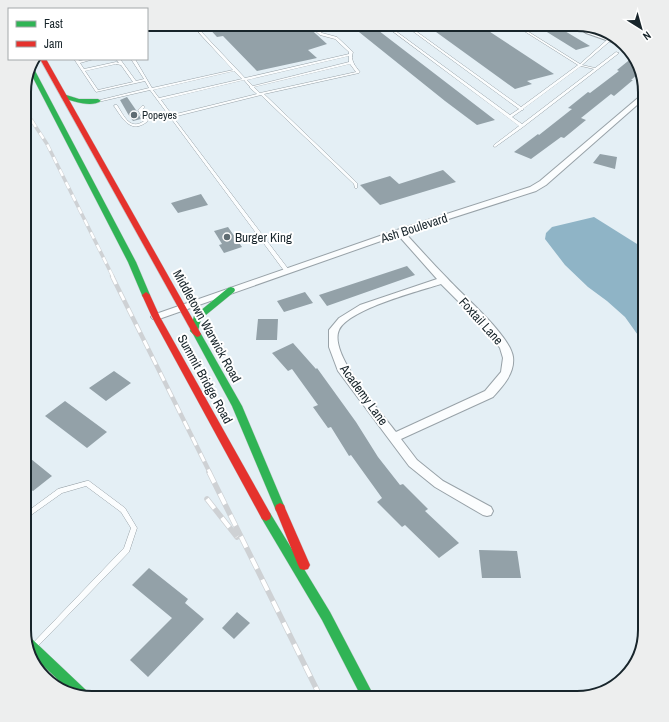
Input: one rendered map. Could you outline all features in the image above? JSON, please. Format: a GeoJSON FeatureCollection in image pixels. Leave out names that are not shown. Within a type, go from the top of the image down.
{"type":"FeatureCollection","features":[{"type":"Feature","properties":{"kind":"main road","name":"Middletown Warwick Road"},"geometry":{"type":"LineString","coordinates":[[44,60],[237,406],[326,616]]}},
{"type":"Feature","properties":{"kind":"main road","name":"Summit Bridge Road"},"geometry":{"type":"LineString","coordinates":[[34,74],[132,262],[156,317],[262,509],[326,616],[365,691]]}},
{"type":"Feature","properties":{"kind":"main road"},"geometry":{"type":"LineString","coordinates":[[63,96],[79,101],[98,101]]}},
{"type":"Feature","properties":{"kind":"main road"},"geometry":{"type":"LineString","coordinates":[[75,118],[83,109],[98,101]]}},
{"type":"Feature","properties":{"kind":"main road"},"geometry":{"type":"LineString","coordinates":[[194,331],[197,318],[231,290]]}},
{"type":"Feature","properties":{"kind":"main road"},"geometry":{"type":"LineString","coordinates":[[34,650],[77,689]]}},
{"type":"Feature","properties":{"kind":"street"},"geometry":{"type":"LineString","coordinates":[[589,32],[608,40]]}},
{"type":"Feature","properties":{"kind":"street","name":"Ash Boulevard"},"geometry":{"type":"LineString","coordinates":[[156,317],[181,307],[400,232],[533,189],[543,183],[638,100]]}},
{"type":"Feature","properties":{"kind":"street","name":"Foxtail Lane"},"geometry":{"type":"LineString","coordinates":[[394,437],[489,394],[500,382],[506,372],[508,358],[505,347],[491,329],[443,280],[400,232]]}},
{"type":"Feature","properties":{"kind":"street","name":"Academy Lane"},"geometry":{"type":"LineString","coordinates":[[443,280],[363,307],[342,320],[334,330],[334,347],[342,368],[413,463],[439,484],[487,511]]}},
{"type":"Feature","properties":{"kind":"lane"},"geometry":{"type":"LineString","coordinates":[[199,31],[251,87],[356,184],[356,187]]}},
{"type":"Feature","properties":{"kind":"lane"},"geometry":{"type":"LineString","coordinates":[[172,116],[358,72],[351,63],[351,52],[336,38],[322,34],[318,31]]}},
{"type":"Feature","properties":{"kind":"lane"},"geometry":{"type":"LineString","coordinates":[[393,31],[522,126]]}},
{"type":"Feature","properties":{"kind":"lane"},"geometry":{"type":"LineString","coordinates":[[414,31],[522,108]]}},
{"type":"Feature","properties":{"kind":"lane"},"geometry":{"type":"LineString","coordinates":[[526,31],[580,64],[596,69]]}},
{"type":"Feature","properties":{"kind":"lane"},"geometry":{"type":"LineString","coordinates":[[510,118],[580,64],[608,40]]}},
{"type":"Feature","properties":{"kind":"lane"},"geometry":{"type":"LineString","coordinates":[[495,146],[617,53]]}},
{"type":"Feature","properties":{"kind":"lane"},"geometry":{"type":"LineString","coordinates":[[159,99],[350,55]]}},
{"type":"Feature","properties":{"kind":"lane"},"geometry":{"type":"LineString","coordinates":[[77,60],[97,90],[146,80]]}},
{"type":"Feature","properties":{"kind":"lane"},"geometry":{"type":"LineString","coordinates":[[119,60],[135,82]]}},
{"type":"Feature","properties":{"kind":"lane"},"geometry":{"type":"LineString","coordinates":[[134,60],[151,89],[287,271]]}},
{"type":"Feature","properties":{"kind":"lane"},"geometry":{"type":"LineString","coordinates":[[251,87],[351,63]]}},
{"type":"Feature","properties":{"kind":"lane"},"geometry":{"type":"LineString","coordinates":[[84,71],[122,64]]}},
{"type":"Feature","properties":{"kind":"lane"},"geometry":{"type":"LineString","coordinates":[[98,101],[235,70]]}},
{"type":"Feature","properties":{"kind":"lane"},"geometry":{"type":"LineString","coordinates":[[116,106],[127,123],[132,125],[146,121],[140,110],[143,107]]}},
{"type":"Feature","properties":{"kind":"lane"},"geometry":{"type":"LineString","coordinates":[[31,512],[60,490],[87,483],[123,510],[134,528],[127,550],[33,643]]}},
{"type":"Feature","properties":{"kind":"water"},"geometry":{"type":"Polygon","coordinates":[[[594,217],[638,245],[638,335],[625,317],[588,287],[565,265],[545,239],[546,233],[552,227],[594,217]]]}},
{"type":"Feature","properties":{"kind":"building"},"geometry":{"type":"Polygon","coordinates":[[[211,31],[313,31],[327,44],[308,50],[317,58],[257,71],[223,36],[217,37],[211,31]]]}},
{"type":"Feature","properties":{"kind":"building"},"geometry":{"type":"Polygon","coordinates":[[[358,31],[379,31],[495,120],[477,125],[358,31]]]}},
{"type":"Feature","properties":{"kind":"building"},"geometry":{"type":"Polygon","coordinates":[[[435,31],[489,31],[554,74],[527,81],[532,84],[515,89],[435,31]]]}},
{"type":"Feature","properties":{"kind":"building"},"geometry":{"type":"Polygon","coordinates":[[[545,31],[565,31],[590,46],[576,50],[545,31]]]}},
{"type":"Feature","properties":{"kind":"building"},"geometry":{"type":"Polygon","coordinates":[[[629,60],[636,76],[614,96],[611,94],[581,118],[586,120],[564,138],[561,137],[531,159],[514,152],[538,134],[539,135],[572,109],[568,108],[588,92],[590,93],[619,71],[617,70],[629,60]]]}},
{"type":"Feature","properties":{"kind":"building"},"geometry":{"type":"Polygon","coordinates":[[[127,97],[141,119],[133,121],[128,114],[120,100],[127,97]]]}},
{"type":"Feature","properties":{"kind":"building"},"geometry":{"type":"Polygon","coordinates":[[[600,154],[617,157],[615,169],[593,163],[600,154]]]}},
{"type":"Feature","properties":{"kind":"building"},"geometry":{"type":"Polygon","coordinates":[[[443,170],[456,182],[380,205],[360,185],[390,176],[399,184],[443,170]]]}},
{"type":"Feature","properties":{"kind":"building"},"geometry":{"type":"Polygon","coordinates":[[[201,194],[208,205],[178,213],[171,203],[201,194]]]}},
{"type":"Feature","properties":{"kind":"building","name":"Burger King"},"geometry":{"type":"Polygon","coordinates":[[[228,227],[242,247],[224,253],[219,245],[222,244],[214,231],[228,227]]]}},
{"type":"Feature","properties":{"kind":"building"},"geometry":{"type":"Polygon","coordinates":[[[407,266],[415,275],[327,306],[319,295],[407,266]]]}},
{"type":"Feature","properties":{"kind":"building"},"geometry":{"type":"Polygon","coordinates":[[[305,292],[313,303],[284,312],[277,301],[305,292]]]}},
{"type":"Feature","properties":{"kind":"building"},"geometry":{"type":"Polygon","coordinates":[[[258,319],[278,319],[277,340],[256,340],[258,319]]]}},
{"type":"Feature","properties":{"kind":"building"},"geometry":{"type":"Polygon","coordinates":[[[293,343],[316,369],[317,368],[356,422],[378,457],[400,485],[403,484],[428,509],[425,511],[459,543],[439,558],[405,525],[402,527],[377,502],[382,498],[351,455],[349,456],[331,427],[328,428],[313,407],[318,405],[292,369],[288,371],[272,353],[293,343]]]}},
{"type":"Feature","properties":{"kind":"building"},"geometry":{"type":"Polygon","coordinates":[[[114,371],[131,383],[106,401],[89,388],[114,371]]]}},
{"type":"Feature","properties":{"kind":"building"},"geometry":{"type":"Polygon","coordinates":[[[65,401],[107,432],[87,448],[45,416],[65,401]]]}},
{"type":"Feature","properties":{"kind":"building"},"geometry":{"type":"Polygon","coordinates":[[[31,459],[52,476],[33,491],[31,489],[31,459]]]}},
{"type":"Feature","properties":{"kind":"building"},"geometry":{"type":"Polygon","coordinates":[[[479,550],[517,551],[521,578],[482,578],[479,550]]]}},
{"type":"Feature","properties":{"kind":"building"},"geometry":{"type":"Polygon","coordinates":[[[149,568],[188,599],[185,603],[204,619],[148,677],[130,660],[172,618],[132,585],[149,568]]]}},
{"type":"Feature","properties":{"kind":"building"},"geometry":{"type":"Polygon","coordinates":[[[237,612],[250,623],[234,639],[222,628],[237,612]]]}},
{"type":"Feature","properties":{"kind":"railway"},"geometry":{"type":"LineString","coordinates":[[32,121],[47,144],[113,277]]}},
{"type":"Feature","properties":{"kind":"railway"},"geometry":{"type":"LineString","coordinates":[[112,276],[210,473]]}},
{"type":"Feature","properties":{"kind":"railway"},"geometry":{"type":"LineString","coordinates":[[209,472],[318,691]]}},
{"type":"Feature","properties":{"kind":"railway"},"geometry":{"type":"LineString","coordinates":[[207,499],[237,537]]}},
{"type":"Feature","properties":{"kind":"traffic: fast"},"geometry":{"type":"LineString","coordinates":[[34,74],[132,262],[146,295]]}},
{"type":"Feature","properties":{"kind":"traffic: fast"},"geometry":{"type":"LineString","coordinates":[[63,96],[79,101],[98,101]]}},
{"type":"Feature","properties":{"kind":"traffic: fast"},"geometry":{"type":"LineString","coordinates":[[194,331],[197,318],[231,290]]}},
{"type":"Feature","properties":{"kind":"traffic: fast"},"geometry":{"type":"LineString","coordinates":[[197,334],[237,406],[280,508]]}},
{"type":"Feature","properties":{"kind":"traffic: fast"},"geometry":{"type":"LineString","coordinates":[[266,516],[326,616],[365,691]]}},
{"type":"Feature","properties":{"kind":"traffic: fast"},"geometry":{"type":"LineString","coordinates":[[34,648],[77,689]]}},
{"type":"Feature","properties":{"kind":"traffic: jam"},"geometry":{"type":"LineString","coordinates":[[44,60],[197,334]]}},
{"type":"Feature","properties":{"kind":"traffic: jam"},"geometry":{"type":"LineString","coordinates":[[146,295],[156,317],[266,516]]}},
{"type":"Feature","properties":{"kind":"traffic: jam"},"geometry":{"type":"LineString","coordinates":[[280,508],[304,565]]}},
{"type":"Feature","properties":{"kind":"place","name":"Popeyes"},"geometry":{"type":"Point","coordinates":[134,115]}},
{"type":"Feature","properties":{"kind":"place","name":"Burger King"},"geometry":{"type":"Point","coordinates":[227,237]}}]}
